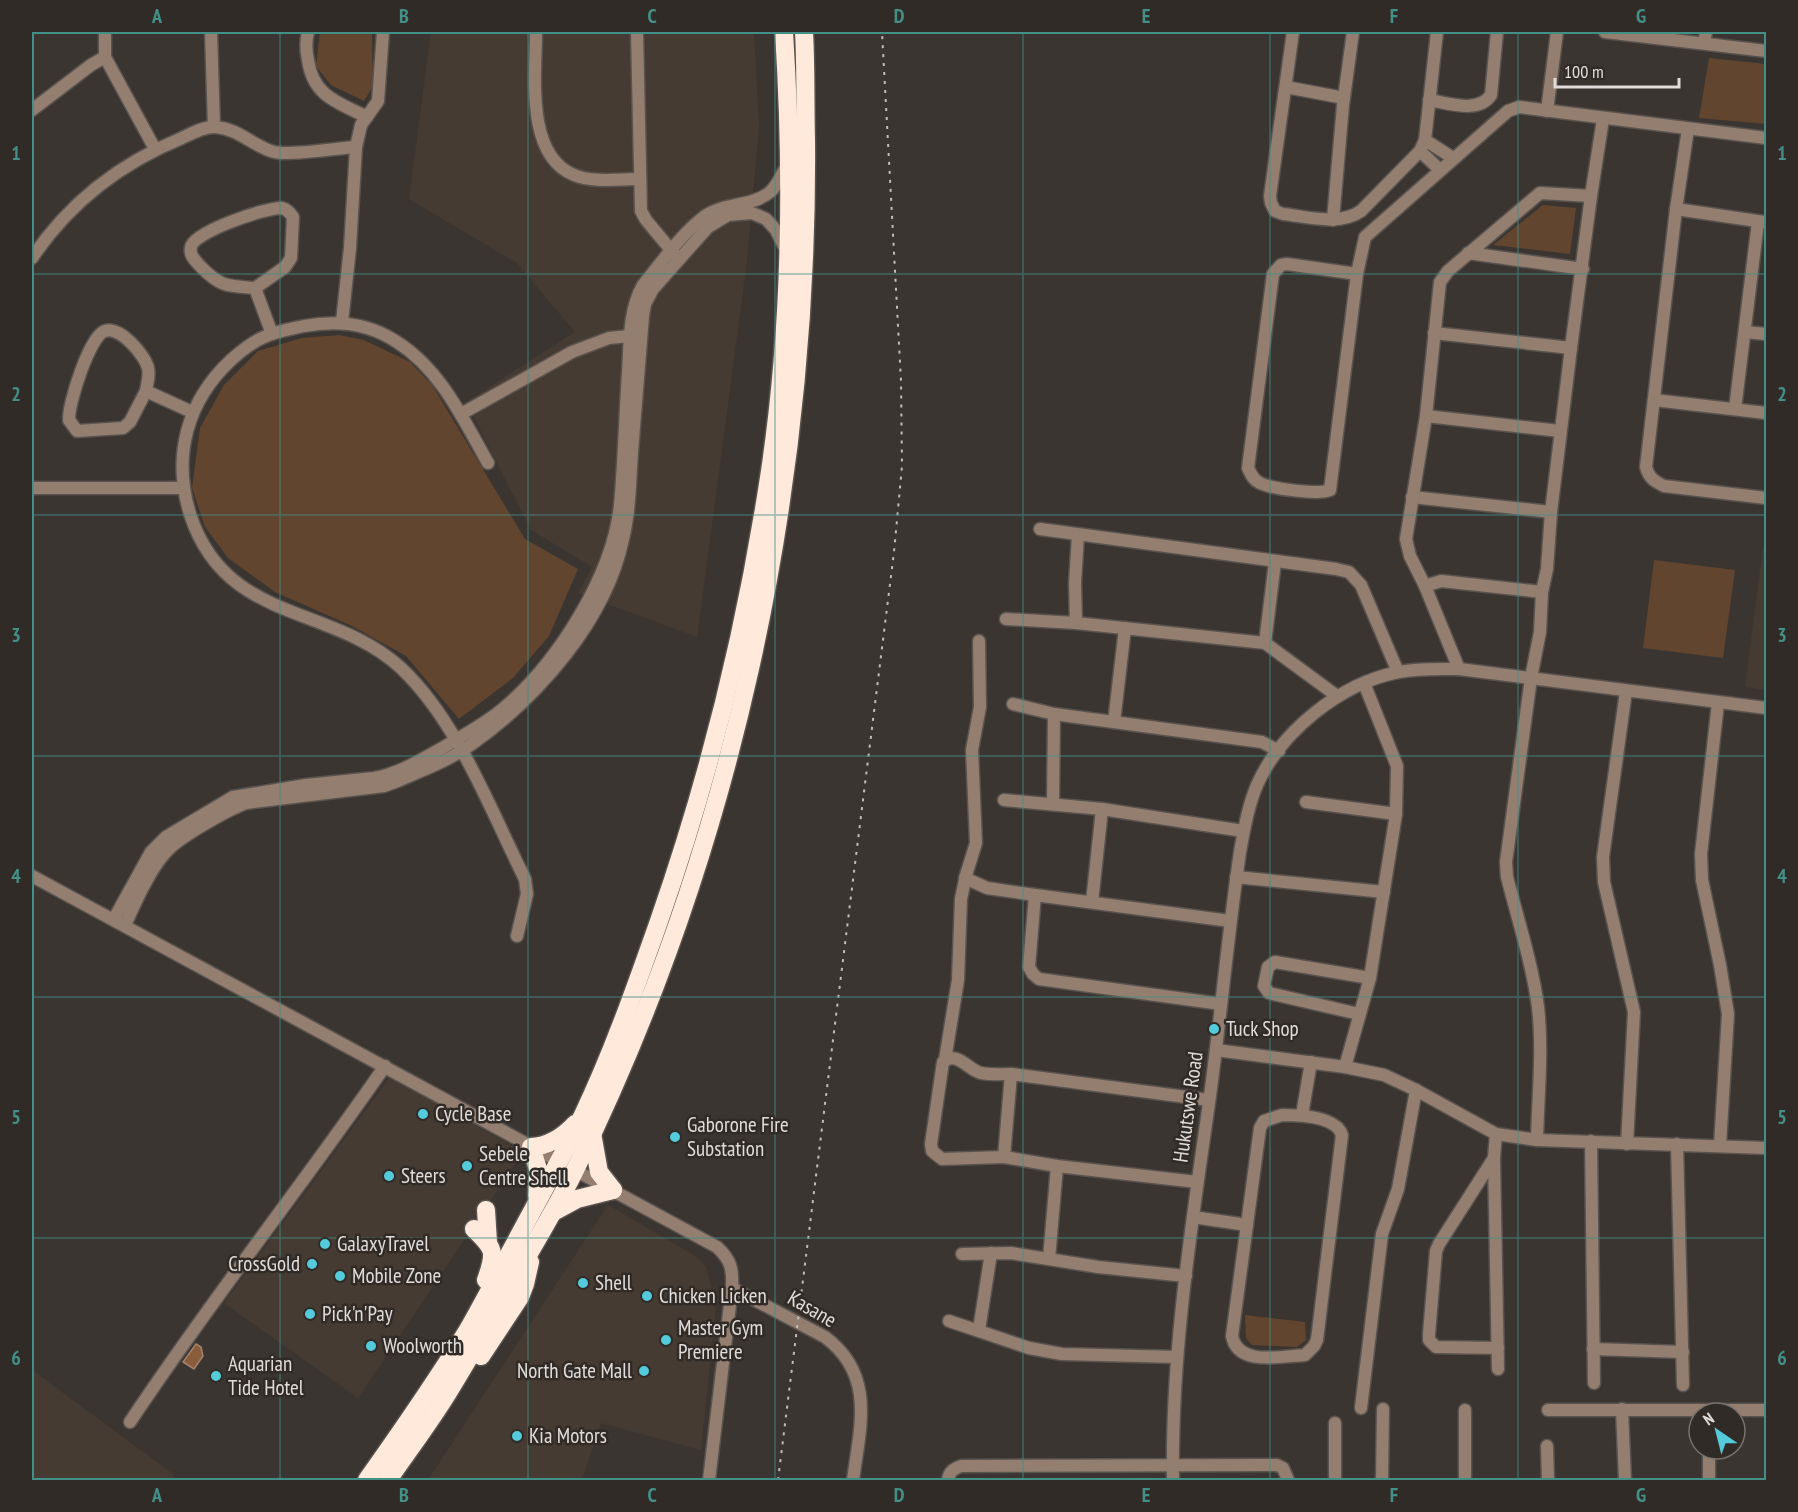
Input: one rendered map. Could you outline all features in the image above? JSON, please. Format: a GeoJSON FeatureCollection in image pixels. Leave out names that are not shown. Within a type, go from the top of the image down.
{"type":"FeatureCollection","features":[{"type":"Feature","properties":{"kind":"highway"},"geometry":{"type":"LineString","coordinates":[[388,1480],[454,1383],[552,1213],[584,1113],[616,1040],[677,870],[704,781],[746,605],[770,471],[781,364],[787,253],[788,163],[784,32]]}},
{"type":"Feature","properties":{"kind":"highway"},"geometry":{"type":"LineString","coordinates":[[367,1480],[466,1332],[538,1201],[592,1132],[647,1004],[687,893],[722,781],[741,707],[776,536],[798,364],[806,213],[804,32]]}},
{"type":"Feature","properties":{"kind":"highway"},"geometry":{"type":"LineString","coordinates":[[538,1201],[538,1169],[531,1147],[554,1141],[570,1129],[584,1113]]}},
{"type":"Feature","properties":{"kind":"highway"},"geometry":{"type":"LineString","coordinates":[[552,1213],[577,1199],[613,1190],[599,1172],[592,1132]]}},
{"type":"Feature","properties":{"kind":"highway"},"geometry":{"type":"LineString","coordinates":[[486,1210],[488,1242]]}},
{"type":"Feature","properties":{"kind":"highway"},"geometry":{"type":"LineString","coordinates":[[466,1332],[490,1269],[493,1250],[474,1229]]}},
{"type":"Feature","properties":{"kind":"street"},"geometry":{"type":"LineString","coordinates":[[105,32],[105,57],[155,149]]}},
{"type":"Feature","properties":{"kind":"street"},"geometry":{"type":"LineString","coordinates":[[211,32],[214,127]]}},
{"type":"Feature","properties":{"kind":"street"},"geometry":{"type":"LineString","coordinates":[[308,32],[307,57],[310,77],[315,86],[342,105],[366,117]]}},
{"type":"Feature","properties":{"kind":"street"},"geometry":{"type":"LineString","coordinates":[[342,322],[350,248],[356,147],[361,125],[378,101],[381,87],[383,32]]}},
{"type":"Feature","properties":{"kind":"street"},"geometry":{"type":"LineString","coordinates":[[536,32],[537,108],[541,136],[553,159],[574,175],[590,178],[639,179]]}},
{"type":"Feature","properties":{"kind":"street"},"geometry":{"type":"LineString","coordinates":[[637,32],[641,211],[675,254]]}},
{"type":"Feature","properties":{"kind":"street"},"geometry":{"type":"LineString","coordinates":[[1293,32],[1270,196],[1271,203],[1275,211],[1283,214],[1333,220],[1351,218],[1361,211],[1423,146],[1437,32]]}},
{"type":"Feature","properties":{"kind":"street"},"geometry":{"type":"LineString","coordinates":[[1333,220],[1344,98],[1353,32]]}},
{"type":"Feature","properties":{"kind":"street"},"geometry":{"type":"LineString","coordinates":[[1430,100],[1472,106],[1480,105],[1487,100],[1491,95],[1497,32]]}},
{"type":"Feature","properties":{"kind":"street"},"geometry":{"type":"LineString","coordinates":[[1547,111],[1557,32]]}},
{"type":"Feature","properties":{"kind":"street"},"geometry":{"type":"LineString","coordinates":[[1605,32],[1705,38],[1767,51]]}},
{"type":"Feature","properties":{"kind":"street"},"geometry":{"type":"LineString","coordinates":[[32,110],[105,57]]}},
{"type":"Feature","properties":{"kind":"street"},"geometry":{"type":"LineString","coordinates":[[1286,87],[1344,98]]}},
{"type":"Feature","properties":{"kind":"street"},"geometry":{"type":"LineString","coordinates":[[1357,274],[1287,264],[1276,268],[1248,468],[1252,477],[1258,482],[1296,490],[1327,492],[1330,490],[1357,274],[1367,233],[1508,111],[1519,107],[1767,138]]}},
{"type":"Feature","properties":{"kind":"street"},"geometry":{"type":"LineString","coordinates":[[1537,1140],[1538,1010],[1507,877],[1506,862],[1531,678],[1540,632],[1542,592],[1547,569],[1560,431],[1591,196],[1604,119]]}},
{"type":"Feature","properties":{"kind":"street"},"geometry":{"type":"LineString","coordinates":[[32,258],[48,234],[96,186],[155,149],[201,130],[214,127],[232,129],[275,152],[356,147]]}},
{"type":"Feature","properties":{"kind":"street"},"geometry":{"type":"LineString","coordinates":[[1688,129],[1676,209],[1646,467],[1652,480],[1664,486],[1767,498]]}},
{"type":"Feature","properties":{"kind":"street"},"geometry":{"type":"LineString","coordinates":[[1423,146],[1453,158]]}},
{"type":"Feature","properties":{"kind":"street"},"geometry":{"type":"LineString","coordinates":[[1423,146],[1440,170]]}},
{"type":"Feature","properties":{"kind":"street"},"geometry":{"type":"LineString","coordinates":[[119,922],[133,896],[151,852],[158,843],[226,799],[273,790],[384,776],[459,744],[516,709],[542,684],[590,618],[611,579],[621,549],[627,518],[643,316],[648,296],[695,225],[711,213],[728,205],[753,201],[771,192],[778,184],[788,163]]}},
{"type":"Feature","properties":{"kind":"street"},"geometry":{"type":"LineString","coordinates":[[1459,669],[1407,547],[1406,539],[1426,416],[1440,282],[1445,274],[1468,253],[1540,193],[1591,196]]}},
{"type":"Feature","properties":{"kind":"street"},"geometry":{"type":"LineString","coordinates":[[282,208],[293,217],[291,258],[285,267],[255,288],[220,284],[193,258],[191,247],[193,241],[231,222],[282,208]]}},
{"type":"Feature","properties":{"kind":"street"},"geometry":{"type":"LineString","coordinates":[[1676,209],[1762,222],[1735,409]]}},
{"type":"Feature","properties":{"kind":"street"},"geometry":{"type":"LineString","coordinates":[[459,744],[506,706],[546,664],[582,611],[603,572],[620,507],[630,336],[634,304],[643,285],[675,254],[716,221],[728,215],[742,212],[759,216],[771,224],[787,253]]}},
{"type":"Feature","properties":{"kind":"street"},"geometry":{"type":"LineString","coordinates":[[1468,253],[1582,269]]}},
{"type":"Feature","properties":{"kind":"street"},"geometry":{"type":"LineString","coordinates":[[255,288],[272,334]]}},
{"type":"Feature","properties":{"kind":"street"},"geometry":{"type":"LineString","coordinates":[[488,463],[461,414],[436,377],[411,352],[381,333],[342,322],[316,324],[272,334],[244,349],[221,370],[206,388],[192,412],[183,456],[184,488],[198,536],[232,580],[255,596],[282,609],[356,638],[391,659],[424,693],[459,744],[525,879],[526,894],[517,936]]}},
{"type":"Feature","properties":{"kind":"street"},"geometry":{"type":"LineString","coordinates":[[113,330],[124,334],[145,361],[149,370],[146,391],[130,423],[123,428],[77,430],[71,425],[68,416],[77,383],[92,347],[103,331],[113,330]]}},
{"type":"Feature","properties":{"kind":"street"},"geometry":{"type":"LineString","coordinates":[[1745,332],[1767,334]]}},
{"type":"Feature","properties":{"kind":"street"},"geometry":{"type":"LineString","coordinates":[[1434,333],[1571,348]]}},
{"type":"Feature","properties":{"kind":"street"},"geometry":{"type":"LineString","coordinates":[[461,414],[572,352],[609,338],[630,336]]}},
{"type":"Feature","properties":{"kind":"street"},"geometry":{"type":"LineString","coordinates":[[146,391],[192,412]]}},
{"type":"Feature","properties":{"kind":"street"},"geometry":{"type":"LineString","coordinates":[[1654,400],[1767,413]]}},
{"type":"Feature","properties":{"kind":"street"},"geometry":{"type":"LineString","coordinates":[[1426,416],[1560,431]]}},
{"type":"Feature","properties":{"kind":"street"},"geometry":{"type":"LineString","coordinates":[[32,488],[184,488]]}},
{"type":"Feature","properties":{"kind":"street"},"geometry":{"type":"LineString","coordinates":[[1412,497],[1551,513]]}},
{"type":"Feature","properties":{"kind":"street"},"geometry":{"type":"LineString","coordinates":[[1040,529],[1349,572],[1361,585],[1398,672]]}},
{"type":"Feature","properties":{"kind":"street"},"geometry":{"type":"LineString","coordinates":[[1076,623],[1075,583],[1078,535]]}},
{"type":"Feature","properties":{"kind":"street"},"geometry":{"type":"LineString","coordinates":[[1265,643],[1275,562]]}},
{"type":"Feature","properties":{"kind":"street"},"geometry":{"type":"LineString","coordinates":[[1425,586],[1441,581],[1542,592]]}},
{"type":"Feature","properties":{"kind":"street"},"geometry":{"type":"LineString","coordinates":[[1006,619],[1076,623],[1265,643],[1337,696]]}},
{"type":"Feature","properties":{"kind":"street"},"geometry":{"type":"LineString","coordinates":[[1114,722],[1125,628]]}},
{"type":"Feature","properties":{"kind":"street"},"geometry":{"type":"LineString","coordinates":[[979,641],[980,706],[972,750],[976,843],[965,878],[958,980],[943,1062],[931,1144],[932,1151],[942,1159],[1004,1157],[1057,1166],[1197,1182]]}},
{"type":"Feature","properties":{"kind":"street","name":"Hukutswe Road"},"geometry":{"type":"LineString","coordinates":[[1173,1480],[1177,1357],[1236,877],[1244,831],[1257,784],[1279,751],[1302,724],[1337,696],[1364,683],[1398,672],[1459,669],[1767,708]]}},
{"type":"Feature","properties":{"kind":"street"},"geometry":{"type":"LineString","coordinates":[[1345,1067],[1370,978],[1396,814],[1397,766],[1364,683]]}},
{"type":"Feature","properties":{"kind":"street"},"geometry":{"type":"LineString","coordinates":[[1626,691],[1603,857],[1604,882],[1635,1012],[1627,1144]]}},
{"type":"Feature","properties":{"kind":"street"},"geometry":{"type":"LineString","coordinates":[[1718,703],[1701,854],[1701,880],[1720,965],[1728,1014],[1720,1145]]}},
{"type":"Feature","properties":{"kind":"street"},"geometry":{"type":"LineString","coordinates":[[1013,704],[1054,714],[1262,742],[1279,751]]}},
{"type":"Feature","properties":{"kind":"street"},"geometry":{"type":"LineString","coordinates":[[1053,803],[1054,714]]}},
{"type":"Feature","properties":{"kind":"street"},"geometry":{"type":"LineString","coordinates":[[1004,800],[1102,808],[1244,831]]}},
{"type":"Feature","properties":{"kind":"street"},"geometry":{"type":"LineString","coordinates":[[1306,802],[1396,814]]}},
{"type":"Feature","properties":{"kind":"street"},"geometry":{"type":"LineString","coordinates":[[1092,902],[1102,808]]}},
{"type":"Feature","properties":{"kind":"street"},"geometry":{"type":"LineString","coordinates":[[32,876],[717,1247],[727,1256],[733,1269],[709,1480]]}},
{"type":"Feature","properties":{"kind":"street"},"geometry":{"type":"LineString","coordinates":[[1236,877],[1384,892]]}},
{"type":"Feature","properties":{"kind":"street"},"geometry":{"type":"LineString","coordinates":[[965,878],[987,888],[1230,921]]}},
{"type":"Feature","properties":{"kind":"street"},"geometry":{"type":"LineString","coordinates":[[1035,895],[1029,967],[1039,979],[1221,1004]]}},
{"type":"Feature","properties":{"kind":"street"},"geometry":{"type":"LineString","coordinates":[[95,909],[133,896]]}},
{"type":"Feature","properties":{"kind":"street"},"geometry":{"type":"LineString","coordinates":[[133,896],[138,922],[148,938]]}},
{"type":"Feature","properties":{"kind":"street"},"geometry":{"type":"LineString","coordinates":[[1359,1014],[1269,993],[1264,986],[1268,967],[1275,962],[1370,978]]}},
{"type":"Feature","properties":{"kind":"street"},"geometry":{"type":"LineString","coordinates":[[1216,1050],[1345,1067],[1384,1075],[1496,1134],[1537,1140],[1767,1148]]}},
{"type":"Feature","properties":{"kind":"street"},"geometry":{"type":"LineString","coordinates":[[945,1060],[949,1058],[959,1060],[978,1072],[1011,1074],[1209,1100]]}},
{"type":"Feature","properties":{"kind":"street"},"geometry":{"type":"LineString","coordinates":[[1302,1115],[1311,1062]]}},
{"type":"Feature","properties":{"kind":"street"},"geometry":{"type":"LineString","coordinates":[[130,1422],[173,1357],[386,1066]]}},
{"type":"Feature","properties":{"kind":"street"},"geometry":{"type":"LineString","coordinates":[[1004,1157],[1011,1074]]}},
{"type":"Feature","properties":{"kind":"street"},"geometry":{"type":"LineString","coordinates":[[1361,1408],[1383,1234],[1398,1189],[1416,1090]]}},
{"type":"Feature","properties":{"kind":"street"},"geometry":{"type":"LineString","coordinates":[[1302,1115],[1335,1124],[1342,1135],[1317,1340],[1305,1354],[1250,1357],[1243,1354],[1234,1343],[1232,1336],[1260,1128],[1264,1121],[1270,1118],[1302,1115]]}},
{"type":"Feature","properties":{"kind":"street"},"geometry":{"type":"LineString","coordinates":[[1496,1134],[1494,1158],[1498,1369]]}},
{"type":"Feature","properties":{"kind":"street"},"geometry":{"type":"LineString","coordinates":[[1591,1141],[1594,1383]]}},
{"type":"Feature","properties":{"kind":"street"},"geometry":{"type":"LineString","coordinates":[[1677,1144],[1683,1385]]}},
{"type":"Feature","properties":{"kind":"street"},"geometry":{"type":"LineString","coordinates":[[1494,1158],[1438,1244],[1429,1340],[1436,1347],[1498,1348]]}},
{"type":"Feature","properties":{"kind":"street"},"geometry":{"type":"LineString","coordinates":[[1049,1259],[1057,1166]]}},
{"type":"Feature","properties":{"kind":"street"},"geometry":{"type":"LineString","coordinates":[[1193,1217],[1247,1225]]}},
{"type":"Feature","properties":{"kind":"street"},"geometry":{"type":"LineString","coordinates":[[979,1330],[991,1253]]}},
{"type":"Feature","properties":{"kind":"street"},"geometry":{"type":"LineString","coordinates":[[962,1254],[1011,1253],[1098,1267],[1186,1276]]}},
{"type":"Feature","properties":{"kind":"street","name":"Kasane"},"geometry":{"type":"LineString","coordinates":[[732,1288],[825,1337],[849,1362],[856,1375],[862,1401],[853,1480]]}},
{"type":"Feature","properties":{"kind":"street"},"geometry":{"type":"LineString","coordinates":[[949,1321],[1029,1348],[1062,1354],[1177,1357]]}},
{"type":"Feature","properties":{"kind":"street"},"geometry":{"type":"LineString","coordinates":[[1593,1349],[1683,1352]]}},
{"type":"Feature","properties":{"kind":"street"},"geometry":{"type":"LineString","coordinates":[[1382,1480],[1383,1408]]}},
{"type":"Feature","properties":{"kind":"street"},"geometry":{"type":"LineString","coordinates":[[1622,1409],[1624,1480]]}},
{"type":"Feature","properties":{"kind":"street"},"geometry":{"type":"LineString","coordinates":[[1465,1410],[1465,1480]]}},
{"type":"Feature","properties":{"kind":"street"},"geometry":{"type":"LineString","coordinates":[[1548,1410],[1687,1411]]}},
{"type":"Feature","properties":{"kind":"street"},"geometry":{"type":"LineString","coordinates":[[1747,1410],[1767,1410]]}},
{"type":"Feature","properties":{"kind":"street"},"geometry":{"type":"LineString","coordinates":[[1335,1423],[1335,1480]]}},
{"type":"Feature","properties":{"kind":"street"},"geometry":{"type":"LineString","coordinates":[[1547,1446],[1548,1480]]}},
{"type":"Feature","properties":{"kind":"street"},"geometry":{"type":"LineString","coordinates":[[1709,1461],[1709,1480]]}},
{"type":"Feature","properties":{"kind":"street"},"geometry":{"type":"LineString","coordinates":[[948,1480],[954,1468],[961,1466],[1173,1465],[1277,1465],[1283,1468],[1288,1480]]}},
{"type":"Feature","properties":{"kind":"shaded area"},"geometry":{"type":"Polygon","coordinates":[[[320,32],[372,34],[373,86],[364,101],[331,85],[316,66],[320,32]]]}},
{"type":"Feature","properties":{"kind":"shaded area"},"geometry":{"type":"Polygon","coordinates":[[[431,32],[754,32],[759,128],[747,261],[697,637],[578,593],[592,567],[531,530],[466,402],[575,332],[517,263],[409,199],[431,32]]]}},
{"type":"Feature","properties":{"kind":"shaded area"},"geometry":{"type":"Polygon","coordinates":[[[1709,58],[1766,64],[1766,124],[1699,118],[1709,58]]]}},
{"type":"Feature","properties":{"kind":"shaded area"},"geometry":{"type":"Polygon","coordinates":[[[1543,205],[1576,208],[1570,254],[1493,245],[1543,205]]]}},
{"type":"Feature","properties":{"kind":"shaded area"},"geometry":{"type":"Polygon","coordinates":[[[339,335],[364,340],[410,362],[432,385],[525,539],[578,569],[549,636],[513,678],[459,719],[406,656],[352,626],[275,592],[228,558],[205,527],[192,488],[200,428],[224,385],[258,351],[302,338],[339,335]]]}},
{"type":"Feature","properties":{"kind":"shaded area"},"geometry":{"type":"Polygon","coordinates":[[[1763,547],[1766,548],[1766,690],[1745,687],[1763,547]]]}},
{"type":"Feature","properties":{"kind":"shaded area"},"geometry":{"type":"Polygon","coordinates":[[[1654,560],[1735,570],[1723,658],[1643,648],[1654,560]]]}},
{"type":"Feature","properties":{"kind":"shaded area"},"geometry":{"type":"Polygon","coordinates":[[[390,1077],[523,1152],[358,1398],[224,1303],[390,1077]]]}},
{"type":"Feature","properties":{"kind":"shaded area"},"geometry":{"type":"Polygon","coordinates":[[[608,1205],[697,1257],[706,1267],[716,1306],[701,1450],[601,1423],[582,1480],[428,1480],[608,1205]]]}},
{"type":"Feature","properties":{"kind":"shaded area"},"geometry":{"type":"Polygon","coordinates":[[[1245,1315],[1305,1322],[1306,1340],[1297,1347],[1252,1345],[1246,1338],[1245,1315]]]}},
{"type":"Feature","properties":{"kind":"shaded area"},"geometry":{"type":"Polygon","coordinates":[[[196,1344],[201,1347],[203,1356],[194,1369],[183,1362],[196,1344]]]}},
{"type":"Feature","properties":{"kind":"shaded area"},"geometry":{"type":"Polygon","coordinates":[[[32,1370],[173,1474],[174,1480],[32,1480],[32,1370]]]}},
{"type":"Feature","properties":{"kind":"railway"},"geometry":{"type":"LineString","coordinates":[[778,1480],[894,552],[902,466],[901,381],[882,32]]}},
{"type":"Feature","properties":{"kind":"place","name":"Tuck Shop"},"geometry":{"type":"Point","coordinates":[1214,1029]}},
{"type":"Feature","properties":{"kind":"place","name":"Cycle Base"},"geometry":{"type":"Point","coordinates":[423,1114]}},
{"type":"Feature","properties":{"kind":"place","name":"Gaborone Fire Substation"},"geometry":{"type":"Point","coordinates":[675,1137]}},
{"type":"Feature","properties":{"kind":"place","name":"Sebele Centre Shell"},"geometry":{"type":"Point","coordinates":[467,1166]}},
{"type":"Feature","properties":{"kind":"place","name":"Steers"},"geometry":{"type":"Point","coordinates":[389,1176]}},
{"type":"Feature","properties":{"kind":"place","name":"GalaxyTravel"},"geometry":{"type":"Point","coordinates":[325,1244]}},
{"type":"Feature","properties":{"kind":"place","name":"CrossGold"},"geometry":{"type":"Point","coordinates":[312,1264]}},
{"type":"Feature","properties":{"kind":"place","name":"Mobile Zone"},"geometry":{"type":"Point","coordinates":[340,1276]}},
{"type":"Feature","properties":{"kind":"place","name":"Shell"},"geometry":{"type":"Point","coordinates":[583,1283]}},
{"type":"Feature","properties":{"kind":"place","name":"Chicken Licken"},"geometry":{"type":"Point","coordinates":[647,1296]}},
{"type":"Feature","properties":{"kind":"place","name":"Pick'n'Pay"},"geometry":{"type":"Point","coordinates":[310,1314]}},
{"type":"Feature","properties":{"kind":"place","name":"Master Gym Premiere"},"geometry":{"type":"Point","coordinates":[666,1340]}},
{"type":"Feature","properties":{"kind":"place","name":"Woolworth"},"geometry":{"type":"Point","coordinates":[371,1346]}},
{"type":"Feature","properties":{"kind":"place","name":"North Gate Mall"},"geometry":{"type":"Point","coordinates":[644,1371]}},
{"type":"Feature","properties":{"kind":"place","name":"Aquarian Tide Hotel"},"geometry":{"type":"Point","coordinates":[216,1376]}},
{"type":"Feature","properties":{"kind":"place","name":"Kia Motors"},"geometry":{"type":"Point","coordinates":[517,1436]}}]}
